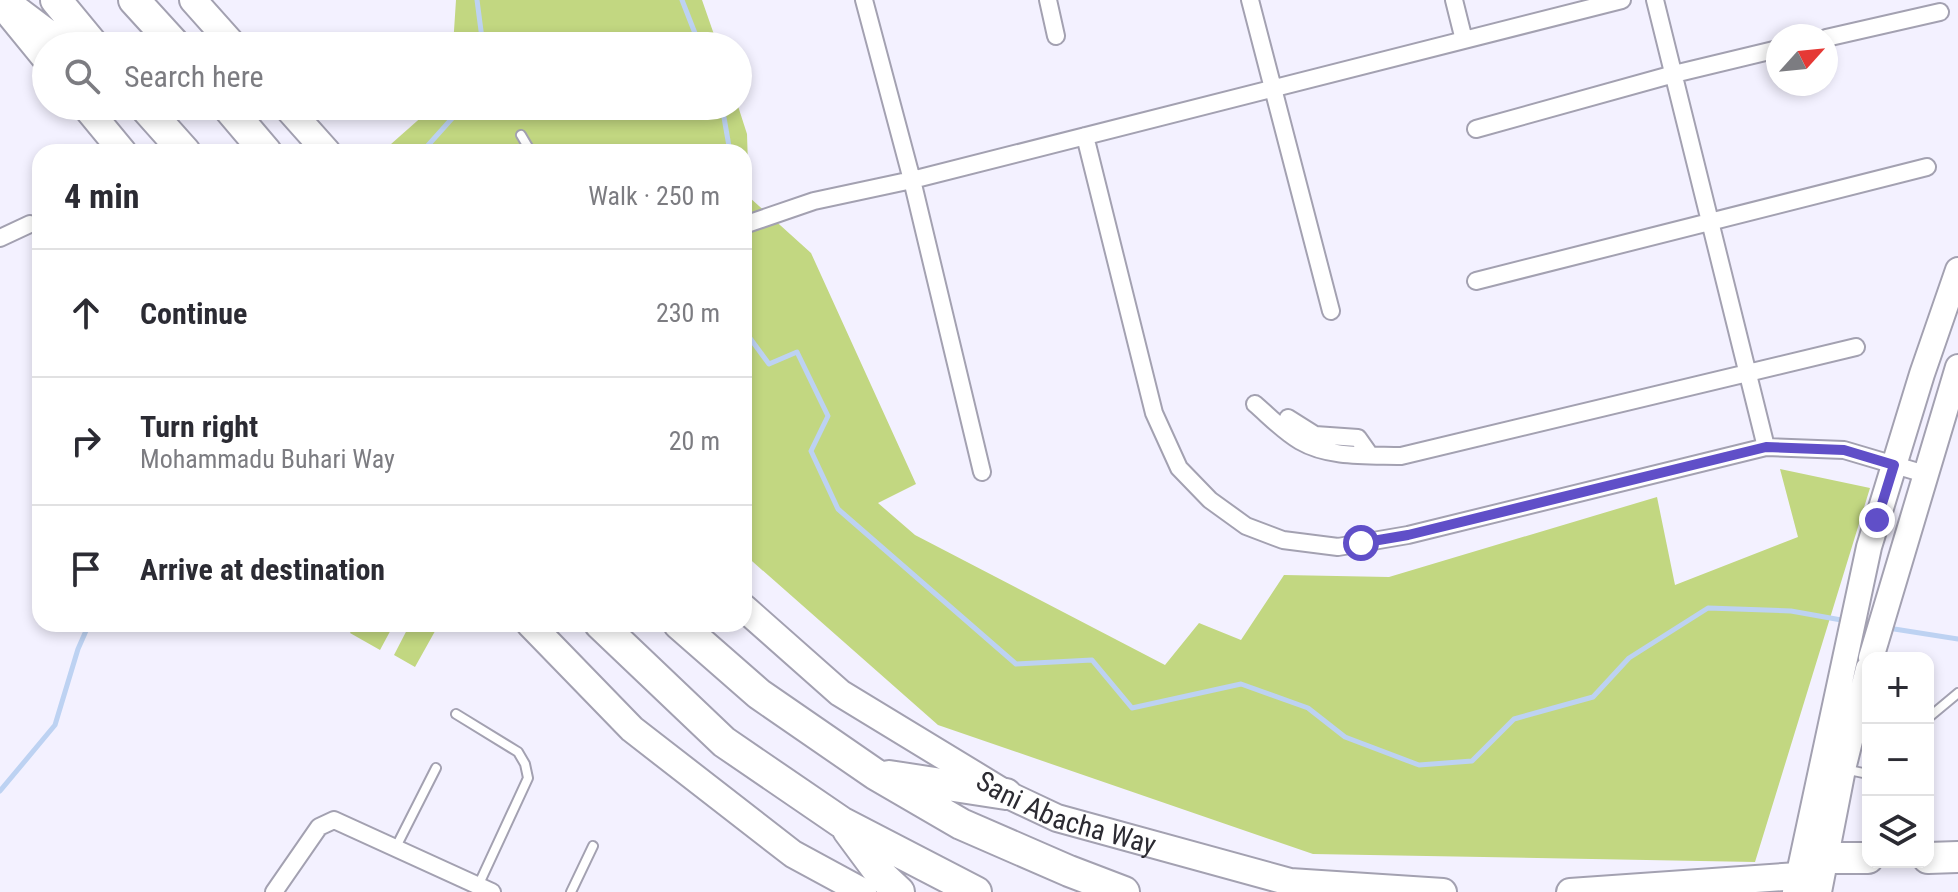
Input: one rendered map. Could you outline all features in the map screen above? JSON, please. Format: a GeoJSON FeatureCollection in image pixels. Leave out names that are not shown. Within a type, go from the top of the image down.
{"type":"FeatureCollection","features":[{"type":"Feature","properties":{"kind":"highway"},"geometry":{"type":"LineString","coordinates":[[56,0],[82,32]]}},
{"type":"Feature","properties":{"kind":"highway"},"geometry":{"type":"LineString","coordinates":[[134,0],[163,32]]}},
{"type":"Feature","properties":{"kind":"highway"},"geometry":{"type":"LineString","coordinates":[[158,0],[175,32]]}},
{"type":"Feature","properties":{"kind":"highway"},"geometry":{"type":"LineString","coordinates":[[1,2],[43,32]]}},
{"type":"Feature","properties":{"kind":"highway"},"geometry":{"type":"LineString","coordinates":[[157,120],[178,144]]}},
{"type":"Feature","properties":{"kind":"highway"},"geometry":{"type":"LineString","coordinates":[[239,120],[259,144]]}},
{"type":"Feature","properties":{"kind":"highway"},"geometry":{"type":"LineString","coordinates":[[608,632],[724,742],[841,822],[976,892]]}},
{"type":"Feature","properties":{"kind":"highway","name":"Sani Abacha Way"},"geometry":{"type":"LineString","coordinates":[[688,632],[759,694],[875,774],[961,824],[1124,892]]}},
{"type":"Feature","properties":{"kind":"highway"},"geometry":{"type":"LineString","coordinates":[[875,774],[1006,794]]}},
{"type":"Feature","properties":{"kind":"highway"},"geometry":{"type":"LineString","coordinates":[[841,822],[882,876],[899,892]]}},
{"type":"Feature","properties":{"kind":"highway"},"geometry":{"type":"LineString","coordinates":[[1934,858],[1958,857]]}},
{"type":"Feature","properties":{"kind":"highway"},"geometry":{"type":"LineString","coordinates":[[1824,858],[1862,858]]}},
{"type":"Feature","properties":{"kind":"main road"},"geometry":{"type":"LineString","coordinates":[[193,0],[222,32]]}},
{"type":"Feature","properties":{"kind":"main road"},"geometry":{"type":"LineString","coordinates":[[1,2],[32,41]]}},
{"type":"Feature","properties":{"kind":"main road"},"geometry":{"type":"LineString","coordinates":[[97,120],[116,144]]}},
{"type":"Feature","properties":{"kind":"main road"},"geometry":{"type":"LineString","coordinates":[[298,120],[320,144]]}},
{"type":"Feature","properties":{"kind":"main road"},"geometry":{"type":"LineString","coordinates":[[1804,887],[1835,695],[1869,547],[1894,465],[1950,314],[1958,270]]}},
{"type":"Feature","properties":{"kind":"main road"},"geometry":{"type":"LineString","coordinates":[[1873,652],[1958,367]]}},
{"type":"Feature","properties":{"kind":"main road","name":"Sani Abacha Way"},"geometry":{"type":"LineString","coordinates":[[752,615],[840,693],[1006,794],[1057,818],[1290,882],[1443,892]]}},
{"type":"Feature","properties":{"kind":"main road"},"geometry":{"type":"LineString","coordinates":[[538,632],[632,729],[793,854],[863,892]]}},
{"type":"Feature","properties":{"kind":"main road"},"geometry":{"type":"LineString","coordinates":[[1804,887],[1824,858],[1862,690]]}},
{"type":"Feature","properties":{"kind":"main road"},"geometry":{"type":"LineString","coordinates":[[1570,892],[1804,887]]}},
{"type":"Feature","properties":{"kind":"street"},"geometry":{"type":"LineString","coordinates":[[864,0],[912,180],[982,472]]}},
{"type":"Feature","properties":{"kind":"street"},"geometry":{"type":"LineString","coordinates":[[1048,0],[1056,36]]}},
{"type":"Feature","properties":{"kind":"street"},"geometry":{"type":"LineString","coordinates":[[1250,0],[1331,311]]}},
{"type":"Feature","properties":{"kind":"street"},"geometry":{"type":"LineString","coordinates":[[1454,0],[1464,40]]}},
{"type":"Feature","properties":{"kind":"street"},"geometry":{"type":"LineString","coordinates":[[752,222],[814,201],[912,180],[1622,0]]}},
{"type":"Feature","properties":{"kind":"street"},"geometry":{"type":"LineString","coordinates":[[1655,0],[1766,447]]}},
{"type":"Feature","properties":{"kind":"street"},"geometry":{"type":"LineString","coordinates":[[1838,35],[1940,12]]}},
{"type":"Feature","properties":{"kind":"street"},"geometry":{"type":"LineString","coordinates":[[1476,129],[1766,52]]}},
{"type":"Feature","properties":{"kind":"street"},"geometry":{"type":"LineString","coordinates":[[1085,136],[1154,413],[1179,468],[1210,500],[1246,526],[1283,540],[1338,547],[1408,535],[1766,447],[1844,450],[1925,474]]}},
{"type":"Feature","properties":{"kind":"street"},"geometry":{"type":"LineString","coordinates":[[1476,281],[1927,167]]}},
{"type":"Feature","properties":{"kind":"street"},"geometry":{"type":"LineString","coordinates":[[0,238],[30,224]]}},
{"type":"Feature","properties":{"kind":"street"},"geometry":{"type":"LineString","coordinates":[[1255,404],[1289,433],[1312,447],[1337,453],[1401,456],[1856,347]]}},
{"type":"Feature","properties":{"kind":"street"},"geometry":{"type":"LineString","coordinates":[[1288,418],[1315,435],[1358,438],[1370,455]]}},
{"type":"Feature","properties":{"kind":"street"},"geometry":{"type":"LineString","coordinates":[[274,892],[319,827],[334,820],[485,889]]}},
{"type":"Feature","properties":{"kind":"lane"},"geometry":{"type":"LineString","coordinates":[[521,135],[526,144]]}},
{"type":"Feature","properties":{"kind":"lane"},"geometry":{"type":"LineString","coordinates":[[1934,713],[1958,693]]}},
{"type":"Feature","properties":{"kind":"lane"},"geometry":{"type":"LineString","coordinates":[[456,714],[518,752],[528,778],[485,889]]}},
{"type":"Feature","properties":{"kind":"lane"},"geometry":{"type":"LineString","coordinates":[[396,847],[436,768]]}},
{"type":"Feature","properties":{"kind":"lane"},"geometry":{"type":"LineString","coordinates":[[1843,769],[1862,773]]}},
{"type":"Feature","properties":{"kind":"lane"},"geometry":{"type":"LineString","coordinates":[[571,892],[593,846]]}},
{"type":"Feature","properties":{"kind":"green space"},"geometry":{"type":"Polygon","coordinates":[[[456,0],[702,0],[713,32],[454,32],[456,0]]]}},
{"type":"Feature","properties":{"kind":"green space"},"geometry":{"type":"Polygon","coordinates":[[[418,120],[742,120],[747,144],[391,144],[418,120]]]}},
{"type":"Feature","properties":{"kind":"green space"},"geometry":{"type":"Polygon","coordinates":[[[752,200],[811,253],[916,484],[878,503],[915,535],[1165,665],[1199,623],[1241,640],[1284,575],[1389,577],[1657,497],[1675,585],[1798,537],[1780,469],[1870,488],[1755,862],[1313,854],[938,725],[752,561],[752,200]]]}},
{"type":"Feature","properties":{"kind":"green space"},"geometry":{"type":"Polygon","coordinates":[[[351,632],[390,632],[380,650],[351,632]]]}},
{"type":"Feature","properties":{"kind":"green space"},"geometry":{"type":"Polygon","coordinates":[[[406,632],[435,632],[415,667],[394,655],[406,632]]]}},
{"type":"Feature","properties":{"kind":"waterway"},"geometry":{"type":"LineString","coordinates":[[477,0],[481,32]]}},
{"type":"Feature","properties":{"kind":"waterway"},"geometry":{"type":"LineString","coordinates":[[682,0],[695,32]]}},
{"type":"Feature","properties":{"kind":"waterway"},"geometry":{"type":"LineString","coordinates":[[429,144],[451,120]]}},
{"type":"Feature","properties":{"kind":"waterway"},"geometry":{"type":"LineString","coordinates":[[724,120],[729,144]]}},
{"type":"Feature","properties":{"kind":"waterway"},"geometry":{"type":"LineString","coordinates":[[752,341],[769,364],[797,352],[828,416],[811,451],[838,509],[1016,664],[1092,660],[1132,708],[1241,684],[1308,708],[1345,737],[1419,765],[1472,761],[1514,719],[1593,697],[1629,658],[1708,608],[1791,611],[1847,621]]}},
{"type":"Feature","properties":{"kind":"waterway"},"geometry":{"type":"LineString","coordinates":[[1888,628],[1958,639]]}},
{"type":"Feature","properties":{"kind":"waterway"},"geometry":{"type":"LineString","coordinates":[[0,791],[55,725],[85,632]]}},
{"type":"Feature","properties":{"kind":"route"},"geometry":{"type":"LineString","coordinates":[[1361,543],[1408,535],[1766,447],[1844,450],[1894,465],[1877,520]]}}]}
